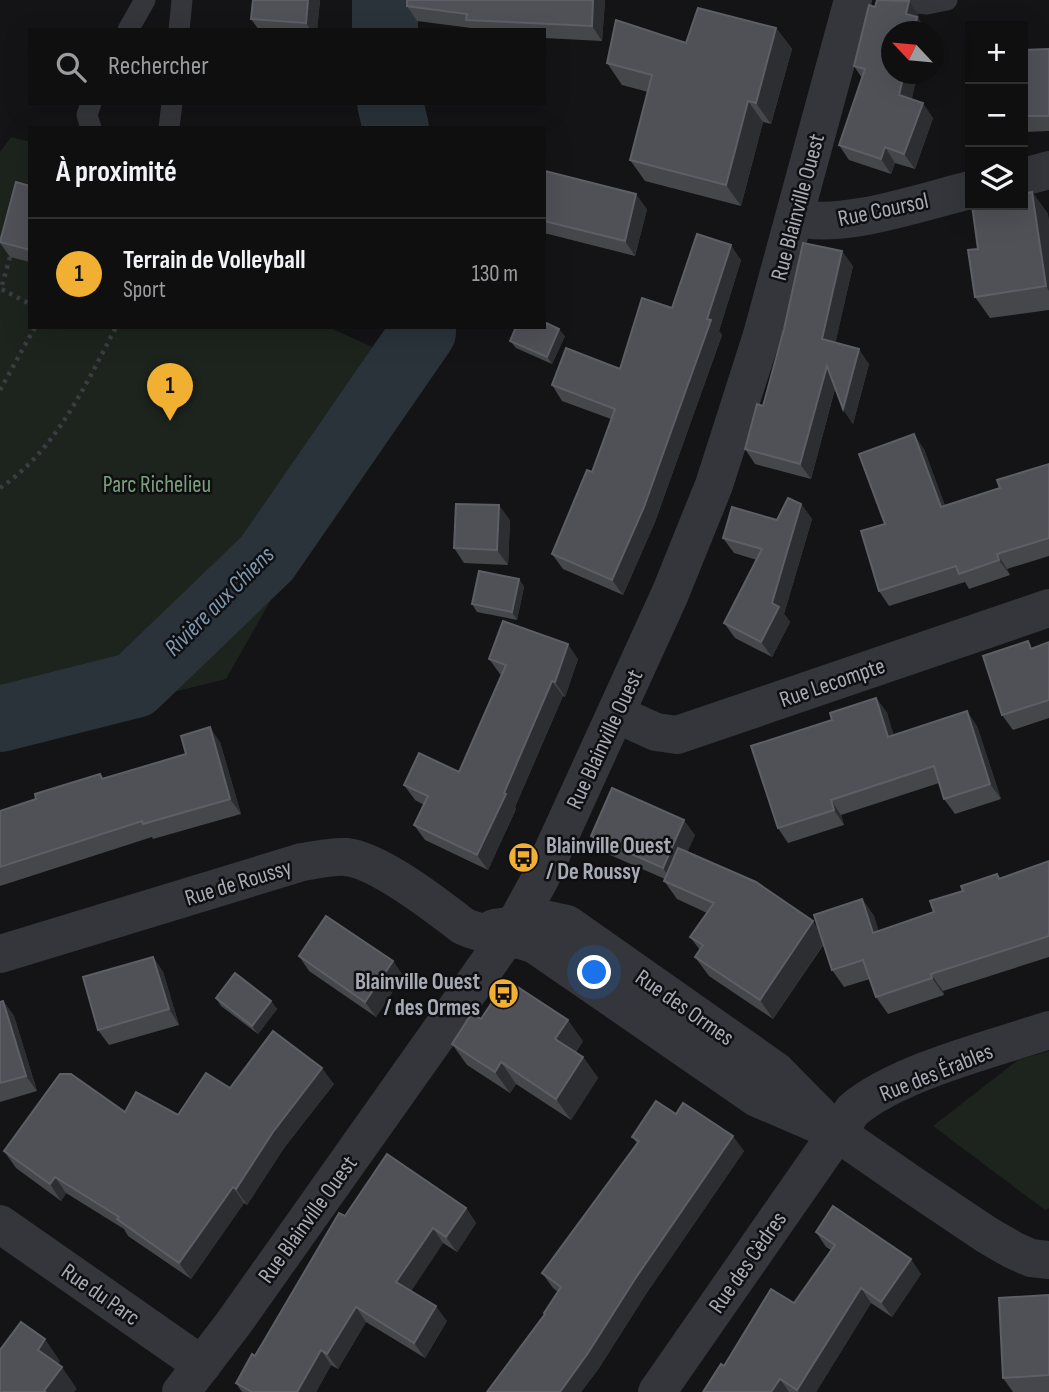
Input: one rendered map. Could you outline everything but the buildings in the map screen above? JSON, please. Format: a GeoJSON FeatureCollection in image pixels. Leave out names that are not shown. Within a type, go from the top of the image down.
{"type":"FeatureCollection","features":[{"type":"Feature","properties":{"kind":"street","name":"Rue Blainville Ouest"},"geometry":{"type":"LineString","coordinates":[[192,1378],[331,1187],[511,930],[540,879],[670,594],[714,485],[748,381],[853,0]]}},
{"type":"Feature","properties":{"kind":"street"},"geometry":{"type":"LineString","coordinates":[[1028,176],[1049,170]]}},
{"type":"Feature","properties":{"kind":"street","name":"Rue Coursol"},"geometry":{"type":"LineString","coordinates":[[795,217],[816,221],[849,219],[965,191]]}},
{"type":"Feature","properties":{"kind":"street","name":"Rue Lecompte"},"geometry":{"type":"LineString","coordinates":[[617,714],[667,735],[688,732],[1049,608]]}},
{"type":"Feature","properties":{"kind":"street","name":"Rue de Roussy"},"geometry":{"type":"LineString","coordinates":[[0,954],[302,862],[343,857],[369,863],[386,872],[463,926],[511,930]]}},
{"type":"Feature","properties":{"kind":"street","name":"Rue des Ormes"},"geometry":{"type":"LineString","coordinates":[[511,930],[549,920],[567,925],[776,1070],[836,1132],[987,1235],[1031,1258],[1049,1260]]}},
{"type":"Feature","properties":{"kind":"street","name":"Rue des Érables"},"geometry":{"type":"LineString","coordinates":[[836,1132],[863,1101],[893,1086],[1049,1030]]}},
{"type":"Feature","properties":{"kind":"street","name":"Rue des Cèdres"},"geometry":{"type":"LineString","coordinates":[[657,1392],[836,1132]]}},
{"type":"Feature","properties":{"kind":"street","name":"Rue du Parc"},"geometry":{"type":"LineString","coordinates":[[0,1224],[192,1378]]}},
{"type":"Feature","properties":{"kind":"lane"},"geometry":{"type":"LineString","coordinates":[[129,28],[145,0]]}},
{"type":"Feature","properties":{"kind":"lane"},"geometry":{"type":"LineString","coordinates":[[179,28],[182,0]]}},
{"type":"Feature","properties":{"kind":"lane"},"geometry":{"type":"LineString","coordinates":[[889,0],[928,4],[947,0]]}},
{"type":"Feature","properties":{"kind":"lane"},"geometry":{"type":"LineString","coordinates":[[90,105],[87,116],[90,126]]}},
{"type":"Feature","properties":{"kind":"lane"},"geometry":{"type":"LineString","coordinates":[[169,126],[172,105]]}},
{"type":"Feature","properties":{"kind":"path"},"geometry":{"type":"LineString","coordinates":[[10,257],[1,289],[28,303]]}},
{"type":"Feature","properties":{"kind":"path"},"geometry":{"type":"LineString","coordinates":[[0,390],[34,329]]}},
{"type":"Feature","properties":{"kind":"path"},"geometry":{"type":"LineString","coordinates":[[0,488],[34,461],[54,436],[115,329]]}},
{"type":"Feature","properties":{"kind":"green space","name":"Parc Richelieu"},"geometry":{"type":"Polygon","coordinates":[[[11,137],[28,141],[28,329],[332,329],[406,362],[226,679],[0,735],[0,152],[11,137]]]}},
{"type":"Feature","properties":{"kind":"green space"},"geometry":{"type":"Polygon","coordinates":[[[1049,1051],[1049,1208],[1045,1210],[933,1126],[1018,1060],[1049,1051]]]}},
{"type":"Feature","properties":{"kind":"waterway","name":"Rivière aux Chiens"},"geometry":{"type":"LineString","coordinates":[[385,0],[385,28]]}},
{"type":"Feature","properties":{"kind":"waterway","name":"Rivière aux Chiens"},"geometry":{"type":"LineString","coordinates":[[390,105],[396,126]]}},
{"type":"Feature","properties":{"kind":"waterway","name":"Rivière aux Chiens"},"geometry":{"type":"LineString","coordinates":[[0,719],[135,685],[267,558],[423,329]]}},
{"type":"Feature","properties":{"kind":"place","name":"Terrain de Volleyball"},"geometry":{"type":"Point","coordinates":[170,421]}},
{"type":"Feature","properties":{"kind":"place","name":"Blainville Ouest / De Roussy"},"geometry":{"type":"Point","coordinates":[523,858]}},
{"type":"Feature","properties":{"kind":"place","name":"Blainville Ouest / des Ormes"},"geometry":{"type":"Point","coordinates":[503,994]}}]}
